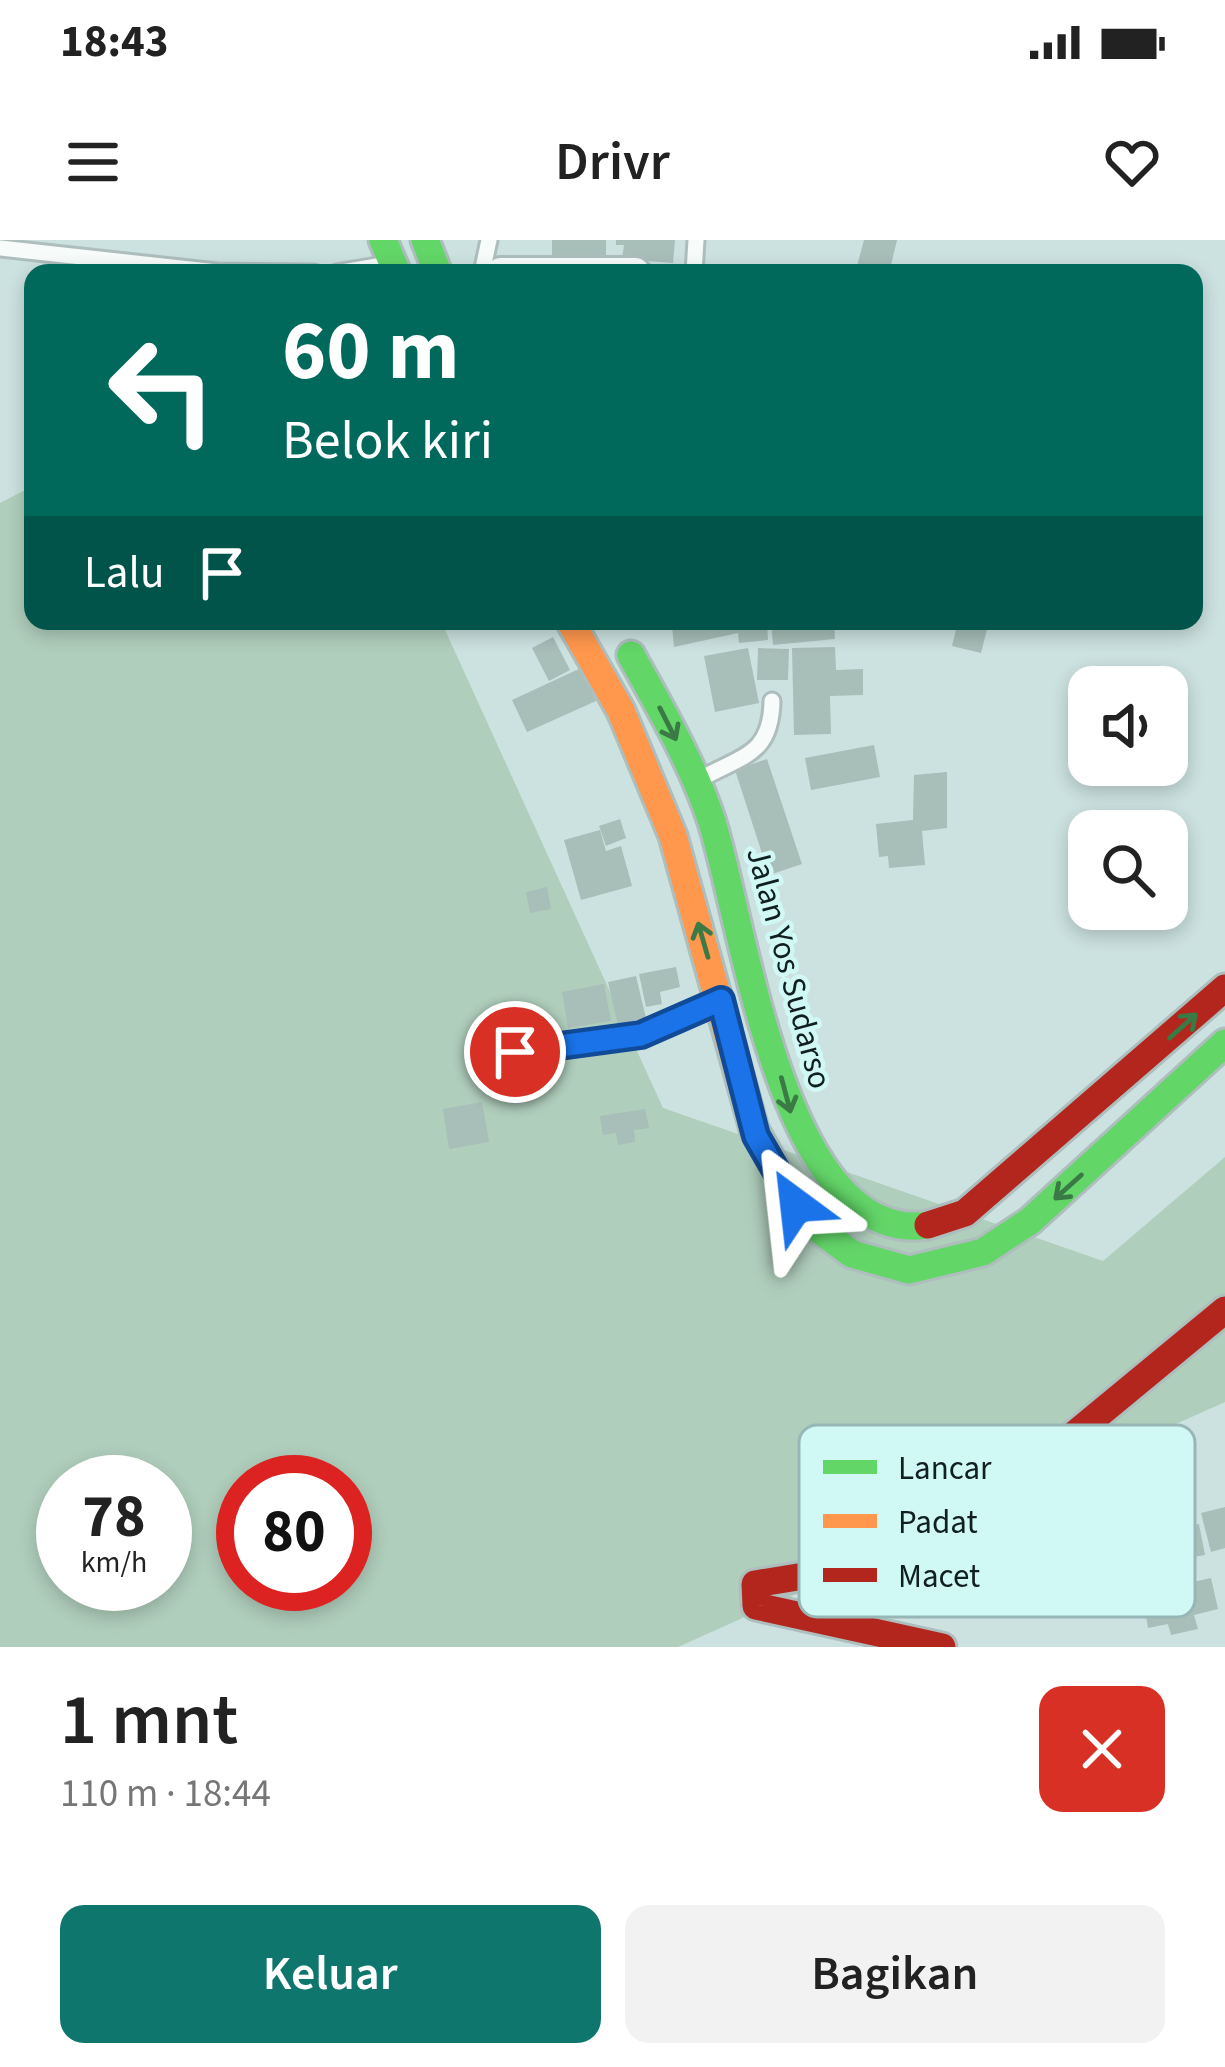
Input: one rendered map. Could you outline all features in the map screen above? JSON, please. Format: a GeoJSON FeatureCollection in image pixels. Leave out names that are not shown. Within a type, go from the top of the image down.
{"type":"FeatureCollection","features":[{"type":"Feature","properties":{"kind":"main road"},"geometry":{"type":"LineString","coordinates":[[575,630],[621,711],[674,836],[756,1136],[796,1205],[852,1254],[909,1270],[983,1252],[1030,1221],[1225,1043]]}},
{"type":"Feature","properties":{"kind":"main road","name":"Jalan Yos Sudarso"},"geometry":{"type":"LineString","coordinates":[[622,639],[696,781],[716,834],[792,1116],[826,1178],[868,1213],[893,1225],[913,1227],[965,1214],[1225,988]]}},
{"type":"Feature","properties":{"kind":"main road"},"geometry":{"type":"LineString","coordinates":[[1087,1425],[1225,1310]]}},
{"type":"Feature","properties":{"kind":"main road"},"geometry":{"type":"LineString","coordinates":[[799,1577],[755,1584],[752,1599],[757,1606],[799,1615]]}},
{"type":"Feature","properties":{"kind":"main road"},"geometry":{"type":"LineString","coordinates":[[807,1617],[942,1647]]}},
{"type":"Feature","properties":{"kind":"lane"},"geometry":{"type":"LineString","coordinates":[[0,248],[145,264]]}},
{"type":"Feature","properties":{"kind":"lane"},"geometry":{"type":"LineString","coordinates":[[696,781],[766,740],[772,701]]}},
{"type":"Feature","properties":{"kind":"lane"},"geometry":{"type":"LineString","coordinates":[[515,1052],[641,1035],[721,1000]]}},
{"type":"Feature","properties":{"kind":"green space"},"geometry":{"type":"Polygon","coordinates":[[[24,491],[24,630],[445,630],[663,1108],[1103,1261],[1225,1157],[1225,1402],[1174,1425],[799,1425],[799,1593],[678,1647],[0,1647],[0,503],[24,491]]]}},
{"type":"Feature","properties":{"kind":"building"},"geometry":{"type":"Polygon","coordinates":[[[552,240],[606,240],[606,260],[552,260],[552,240]]]}},
{"type":"Feature","properties":{"kind":"building"},"geometry":{"type":"Polygon","coordinates":[[[616,240],[675,240],[673,263],[622,259],[624,245],[616,245],[616,240]]]}},
{"type":"Feature","properties":{"kind":"building"},"geometry":{"type":"Polygon","coordinates":[[[864,240],[897,240],[891,264],[858,264],[864,240]]]}},
{"type":"Feature","properties":{"kind":"building"},"geometry":{"type":"Polygon","coordinates":[[[672,630],[767,630],[768,640],[739,643],[738,633],[674,647],[672,630]]]}},
{"type":"Feature","properties":{"kind":"building"},"geometry":{"type":"Polygon","coordinates":[[[772,630],[834,630],[835,639],[773,645],[772,630]]]}},
{"type":"Feature","properties":{"kind":"building"},"geometry":{"type":"Polygon","coordinates":[[[956,630],[987,630],[981,653],[952,646],[956,630]]]}},
{"type":"Feature","properties":{"kind":"building"},"geometry":{"type":"Polygon","coordinates":[[[553,637],[570,670],[549,681],[532,648],[553,637]]]}},
{"type":"Feature","properties":{"kind":"building"},"geometry":{"type":"Polygon","coordinates":[[[835,647],[836,670],[863,669],[863,695],[830,696],[831,734],[794,735],[792,648],[835,647]]]}},
{"type":"Feature","properties":{"kind":"building"},"geometry":{"type":"Polygon","coordinates":[[[748,648],[759,703],[715,712],[704,656],[748,648]]]}},
{"type":"Feature","properties":{"kind":"building"},"geometry":{"type":"Polygon","coordinates":[[[758,648],[789,649],[788,680],[757,680],[758,648]]]}},
{"type":"Feature","properties":{"kind":"building"},"geometry":{"type":"Polygon","coordinates":[[[581,668],[596,701],[527,732],[512,700],[581,668]]]}},
{"type":"Feature","properties":{"kind":"building"},"geometry":{"type":"Polygon","coordinates":[[[874,745],[880,777],[811,790],[805,758],[874,745]]]}},
{"type":"Feature","properties":{"kind":"building"},"geometry":{"type":"Polygon","coordinates":[[[767,759],[802,864],[769,875],[735,770],[767,759]]]}},
{"type":"Feature","properties":{"kind":"building"},"geometry":{"type":"Polygon","coordinates":[[[947,772],[947,828],[922,831],[925,865],[889,868],[888,856],[879,857],[876,824],[913,820],[914,775],[947,772]]]}},
{"type":"Feature","properties":{"kind":"building"},"geometry":{"type":"Polygon","coordinates":[[[620,819],[626,838],[606,846],[599,826],[620,819]]]}},
{"type":"Feature","properties":{"kind":"building"},"geometry":{"type":"Polygon","coordinates":[[[600,830],[606,851],[621,846],[632,886],[581,900],[564,840],[600,830]]]}},
{"type":"Feature","properties":{"kind":"building"},"geometry":{"type":"Polygon","coordinates":[[[547,887],[551,909],[530,913],[526,892],[547,887]]]}},
{"type":"Feature","properties":{"kind":"building"},"geometry":{"type":"Polygon","coordinates":[[[676,967],[680,987],[660,992],[662,1004],[646,1007],[639,974],[676,967]]]}},
{"type":"Feature","properties":{"kind":"building"},"geometry":{"type":"Polygon","coordinates":[[[636,976],[646,1018],[618,1025],[608,982],[636,976]]]}},
{"type":"Feature","properties":{"kind":"building"},"geometry":{"type":"Polygon","coordinates":[[[604,984],[611,1021],[568,1028],[562,992],[604,984]]]}},
{"type":"Feature","properties":{"kind":"building"},"geometry":{"type":"Polygon","coordinates":[[[482,1102],[489,1142],[449,1149],[443,1109],[482,1102]]]}},
{"type":"Feature","properties":{"kind":"building"},"geometry":{"type":"Polygon","coordinates":[[[645,1109],[649,1128],[634,1130],[635,1142],[618,1145],[616,1133],[603,1135],[600,1116],[645,1109]]]}},
{"type":"Feature","properties":{"kind":"building"},"geometry":{"type":"Polygon","coordinates":[[[1225,1507],[1225,1548],[1211,1552],[1201,1513],[1225,1507]]]}},
{"type":"Feature","properties":{"kind":"building"},"geometry":{"type":"Polygon","coordinates":[[[1199,1524],[1205,1555],[1195,1557],[1195,1525],[1199,1524]]]}},
{"type":"Feature","properties":{"kind":"building"},"geometry":{"type":"Polygon","coordinates":[[[1211,1578],[1218,1609],[1195,1615],[1195,1582],[1211,1578]]]}},
{"type":"Feature","properties":{"kind":"building"},"geometry":{"type":"Polygon","coordinates":[[[1146,1617],[1195,1617],[1198,1629],[1171,1635],[1168,1624],[1148,1628],[1146,1617]]]}},
{"type":"Feature","properties":{"kind":"traffic: fast"},"geometry":{"type":"LineString","coordinates":[[383,240],[393,264]]}},
{"type":"Feature","properties":{"kind":"traffic: fast"},"geometry":{"type":"LineString","coordinates":[[425,240],[434,264]]}},
{"type":"Feature","properties":{"kind":"traffic: fast"},"geometry":{"type":"LineString","coordinates":[[631,655],[685,756],[711,819],[755,996],[776,1067],[803,1132],[837,1185],[878,1218],[928,1225]]}},
{"type":"Feature","properties":{"kind":"traffic: fast"},"geometry":{"type":"LineString","coordinates":[[754,1129],[796,1205],[818,1229],[852,1254],[909,1270],[983,1252],[1030,1221],[1225,1043]]}},
{"type":"Feature","properties":{"kind":"traffic: slow"},"geometry":{"type":"LineString","coordinates":[[575,630],[621,711],[673,836],[754,1129]]}},
{"type":"Feature","properties":{"kind":"traffic: jam"},"geometry":{"type":"LineString","coordinates":[[928,1225],[965,1213],[1225,988]]}},
{"type":"Feature","properties":{"kind":"traffic: jam"},"geometry":{"type":"LineString","coordinates":[[1086,1425],[1225,1310]]}},
{"type":"Feature","properties":{"kind":"traffic: jam"},"geometry":{"type":"LineString","coordinates":[[799,1577],[755,1584],[756,1606],[799,1615]]}},
{"type":"Feature","properties":{"kind":"traffic: jam"},"geometry":{"type":"LineString","coordinates":[[806,1617],[942,1647]]}},
{"type":"Feature","properties":{"kind":"route"},"geometry":{"type":"LineString","coordinates":[[515,1052],[641,1035],[721,1000],[756,1136],[796,1205]]}}]}
